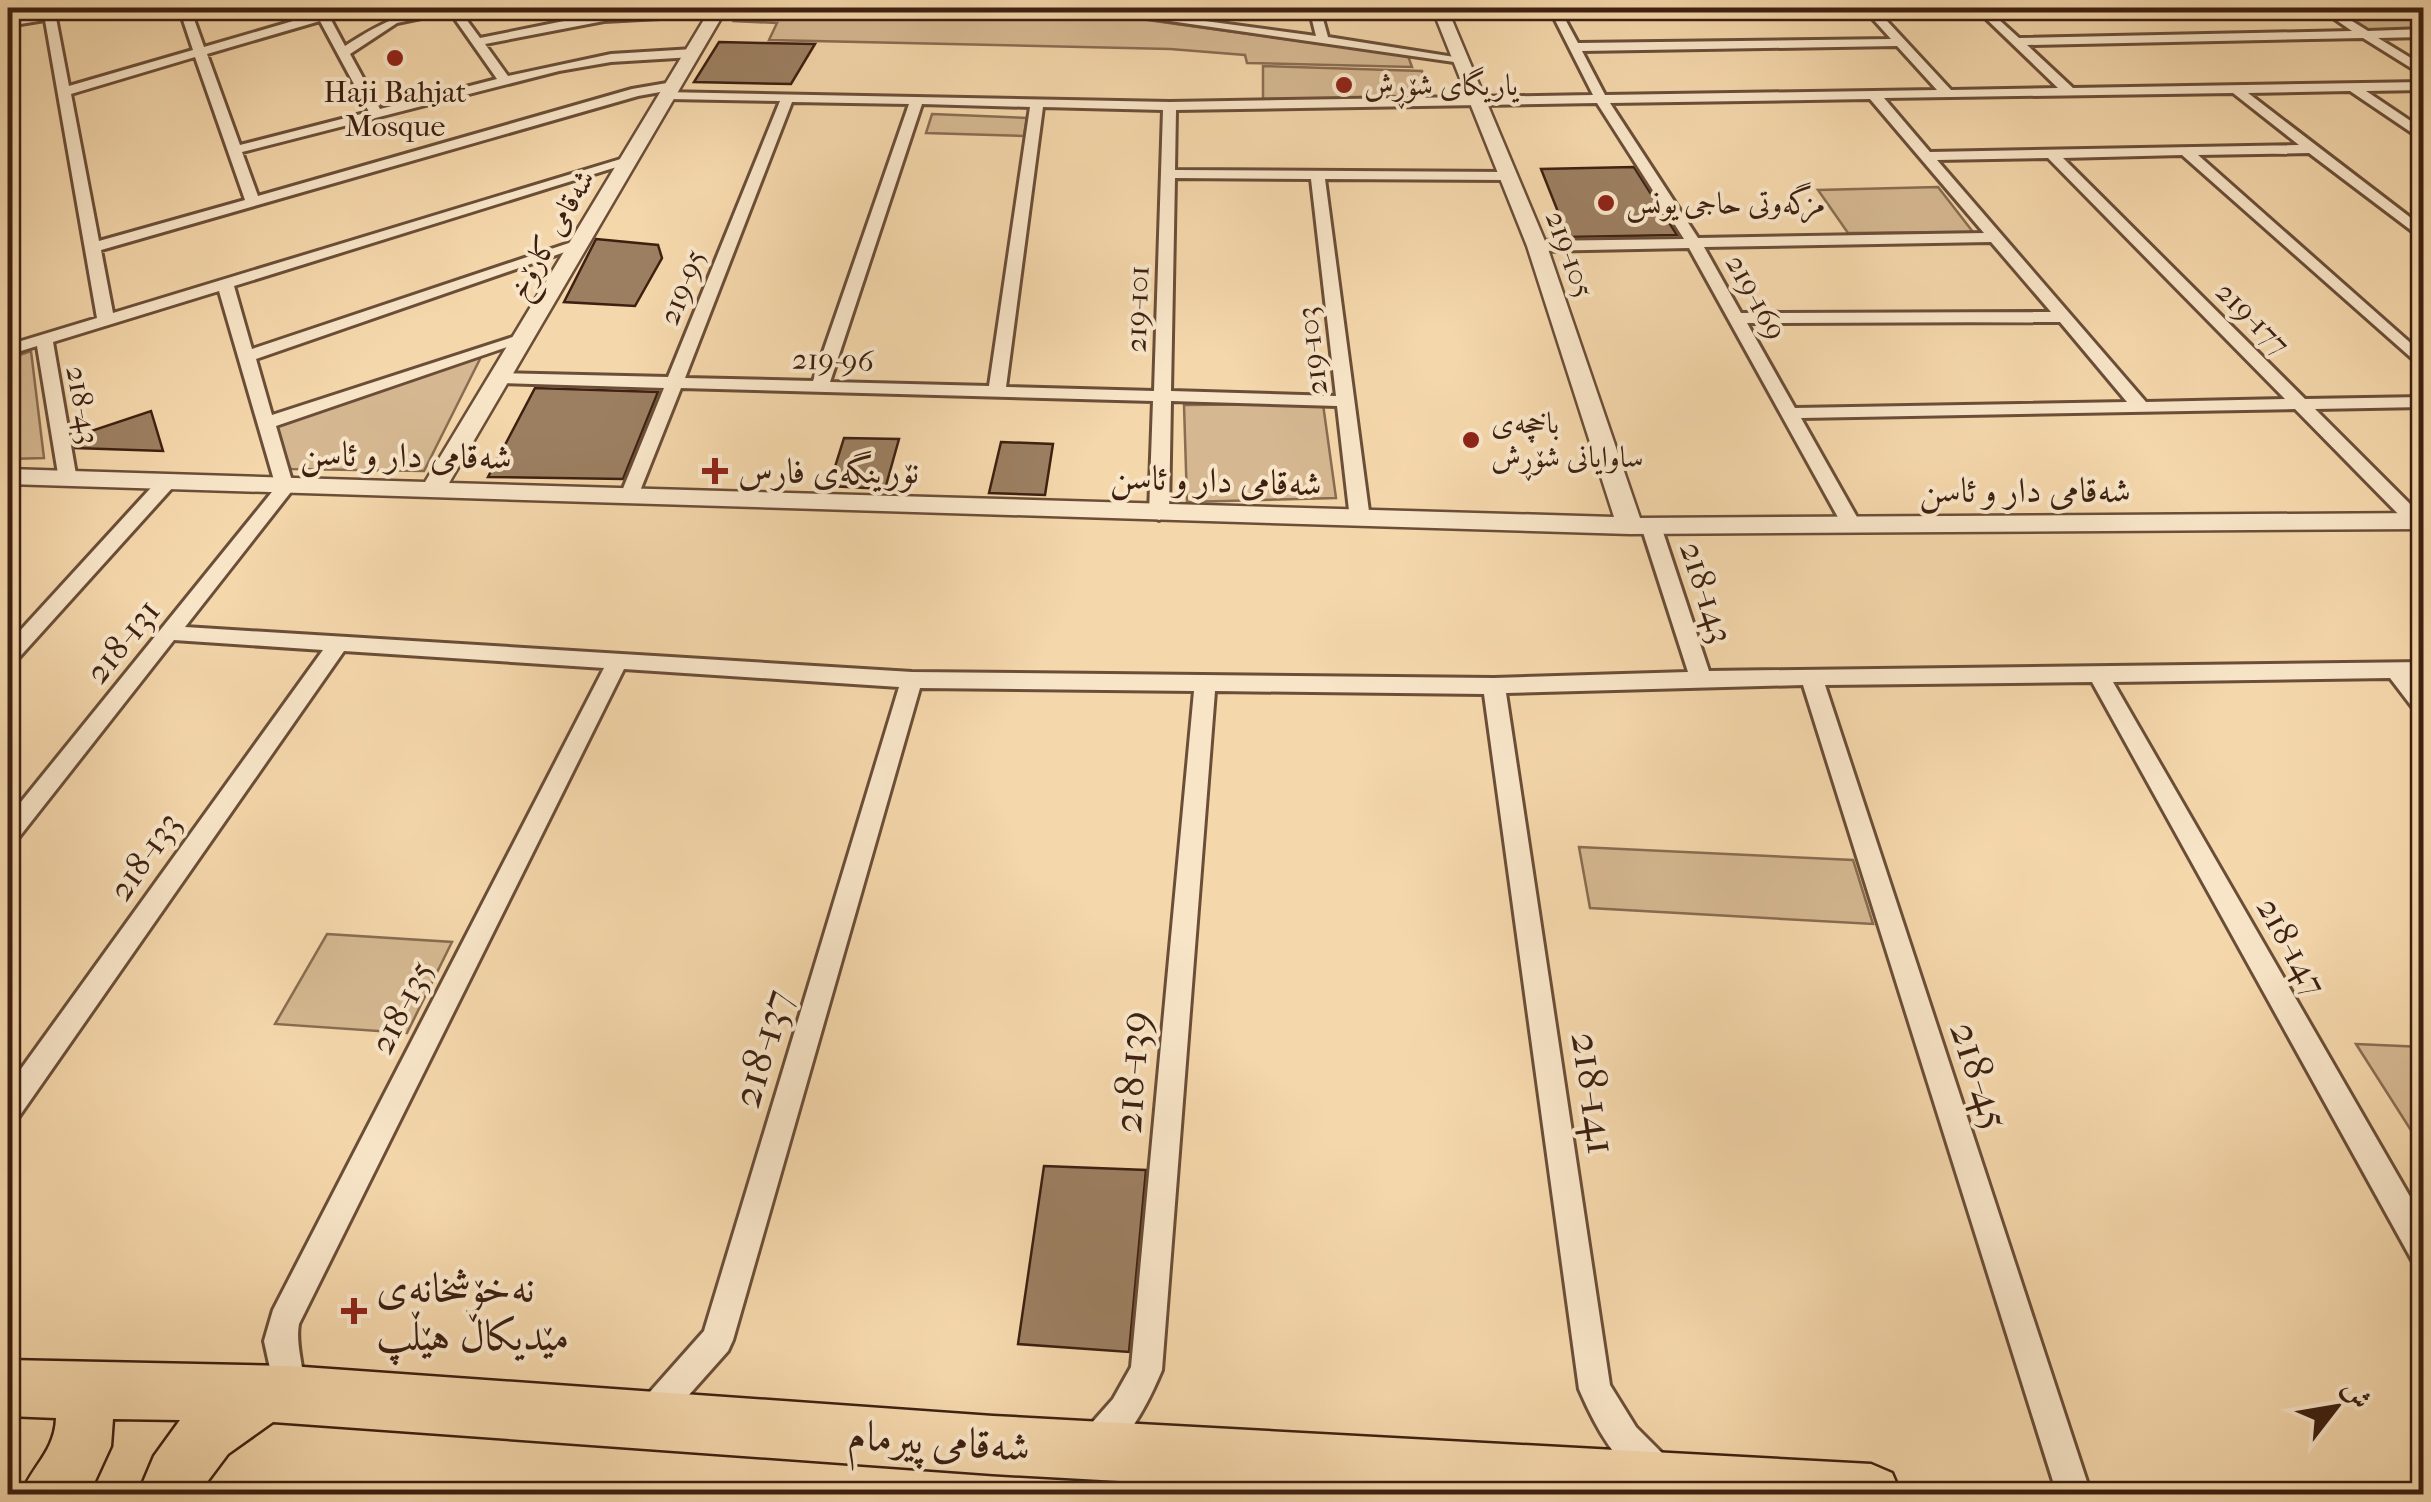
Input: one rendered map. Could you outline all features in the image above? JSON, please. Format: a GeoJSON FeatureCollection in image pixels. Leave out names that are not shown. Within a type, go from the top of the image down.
{"type":"FeatureCollection","features":[{"type":"Feature","properties":{"kind":"highway","name":"شەقامی پیرمام"},"geometry":{"type":"LineString","coordinates":[[8,1388],[279,1394],[1091,1450],[1871,1494]]}},
{"type":"Feature","properties":{"kind":"highway"},"geometry":{"type":"LineString","coordinates":[[51,1494],[84,1446],[88,1414],[78,1390]]}},
{"type":"Feature","properties":{"kind":"highway"},"geometry":{"type":"LineString","coordinates":[[168,1494],[173,1479],[198,1442],[231,1412],[279,1394]]}},
{"type":"Feature","properties":{"kind":"street"},"geometry":{"type":"LineString","coordinates":[[8,23],[96,8]]}},
{"type":"Feature","properties":{"kind":"street"},"geometry":{"type":"LineString","coordinates":[[184,8],[254,204]]}},
{"type":"Feature","properties":{"kind":"street"},"geometry":{"type":"LineString","coordinates":[[64,92],[321,12],[350,8]]}},
{"type":"Feature","properties":{"kind":"street"},"geometry":{"type":"LineString","coordinates":[[344,52],[393,20],[453,8],[504,80]]}},
{"type":"Feature","properties":{"kind":"street"},"geometry":{"type":"LineString","coordinates":[[1086,8],[1461,58]]}},
{"type":"Feature","properties":{"kind":"street"},"geometry":{"type":"LineString","coordinates":[[1315,8],[1323,42]]}},
{"type":"Feature","properties":{"kind":"street","name":"219-105"},"geometry":{"type":"LineString","coordinates":[[1440,8],[1537,246],[1641,526]]}},
{"type":"Feature","properties":{"kind":"street","name":"219-169"},"geometry":{"type":"LineString","coordinates":[[1554,8],[1602,101],[1694,243],[1852,526]]}},
{"type":"Feature","properties":{"kind":"street"},"geometry":{"type":"LineString","coordinates":[[1868,8],[1949,95]]}},
{"type":"Feature","properties":{"kind":"street"},"geometry":{"type":"LineString","coordinates":[[1980,8],[2071,93]]}},
{"type":"Feature","properties":{"kind":"street"},"geometry":{"type":"LineString","coordinates":[[2324,8],[2424,72]]}},
{"type":"Feature","properties":{"kind":"street"},"geometry":{"type":"LineString","coordinates":[[477,42],[604,17],[718,10]]}},
{"type":"Feature","properties":{"kind":"street","name":"شەقامی کارۆخ"},"geometry":{"type":"LineString","coordinates":[[433,489],[718,10]]}},
{"type":"Feature","properties":{"kind":"street"},"geometry":{"type":"LineString","coordinates":[[321,12],[376,113]]}},
{"type":"Feature","properties":{"kind":"street"},"geometry":{"type":"LineString","coordinates":[[50,16],[106,320]]}},
{"type":"Feature","properties":{"kind":"street"},"geometry":{"type":"LineString","coordinates":[[2018,42],[2424,33]]}},
{"type":"Feature","properties":{"kind":"street"},"geometry":{"type":"LineString","coordinates":[[1574,47],[1902,42]]}},
{"type":"Feature","properties":{"kind":"street"},"geometry":{"type":"LineString","coordinates":[[235,150],[504,80],[611,58],[693,52]]}},
{"type":"Feature","properties":{"kind":"street"},"geometry":{"type":"LineString","coordinates":[[92,248],[637,92],[1170,106],[2424,86]]}},
{"type":"Feature","properties":{"kind":"street"},"geometry":{"type":"LineString","coordinates":[[2354,88],[2424,137]]}},
{"type":"Feature","properties":{"kind":"street"},"geometry":{"type":"LineString","coordinates":[[2237,90],[2424,236]]}},
{"type":"Feature","properties":{"kind":"street"},"geometry":{"type":"LineString","coordinates":[[1875,96],[2141,407]]}},
{"type":"Feature","properties":{"kind":"street","name":"219-95"},"geometry":{"type":"LineString","coordinates":[[629,496],[787,98]]}},
{"type":"Feature","properties":{"kind":"street"},"geometry":{"type":"LineString","coordinates":[[820,387],[917,100]]}},
{"type":"Feature","properties":{"kind":"street"},"geometry":{"type":"LineString","coordinates":[[996,392],[1037,103]]}},
{"type":"Feature","properties":{"kind":"street","name":"219-101"},"geometry":{"type":"LineString","coordinates":[[1159,514],[1170,106]]}},
{"type":"Feature","properties":{"kind":"street"},"geometry":{"type":"LineString","coordinates":[[1926,156],[2313,149]]}},
{"type":"Feature","properties":{"kind":"street"},"geometry":{"type":"LineString","coordinates":[[2186,152],[2424,364]]}},
{"type":"Feature","properties":{"kind":"street","name":"219-177"},"geometry":{"type":"LineString","coordinates":[[2052,154],[2420,521]]}},
{"type":"Feature","properties":{"kind":"street"},"geometry":{"type":"LineString","coordinates":[[8,350],[629,161]]}},
{"type":"Feature","properties":{"kind":"street"},"geometry":{"type":"LineString","coordinates":[[1168,174],[1508,176]]}},
{"type":"Feature","properties":{"kind":"street","name":"219-103"},"geometry":{"type":"LineString","coordinates":[[1318,176],[1360,519]]}},
{"type":"Feature","properties":{"kind":"street"},"geometry":{"type":"LineString","coordinates":[[1537,246],[1995,236]]}},
{"type":"Feature","properties":{"kind":"street"},"geometry":{"type":"LineString","coordinates":[[246,357],[580,244]]}},
{"type":"Feature","properties":{"kind":"street"},"geometry":{"type":"LineString","coordinates":[[224,284],[285,488]]}},
{"type":"Feature","properties":{"kind":"street"},"geometry":{"type":"LineString","coordinates":[[1736,318],[2064,316]]}},
{"type":"Feature","properties":{"kind":"street"},"geometry":{"type":"LineString","coordinates":[[266,422],[525,338]]}},
{"type":"Feature","properties":{"kind":"street","name":"218-43"},"geometry":{"type":"LineString","coordinates":[[44,339],[68,480]]}},
{"type":"Feature","properties":{"kind":"street","name":"219-96"},"geometry":{"type":"LineString","coordinates":[[502,378],[1345,400]]}},
{"type":"Feature","properties":{"kind":"street"},"geometry":{"type":"LineString","coordinates":[[1789,413],[2424,402]]}},
{"type":"Feature","properties":{"kind":"street","name":"شەقامی دار و ئاسن"},"geometry":{"type":"LineString","coordinates":[[8,478],[1641,526],[2420,521]]}},
{"type":"Feature","properties":{"kind":"street"},"geometry":{"type":"LineString","coordinates":[[8,657],[166,483]]}},
{"type":"Feature","properties":{"kind":"street","name":"218-131"},"geometry":{"type":"LineString","coordinates":[[8,834],[285,488]]}},
{"type":"Feature","properties":{"kind":"street","name":"218-143"},"geometry":{"type":"LineString","coordinates":[[1641,526],[1702,679]]}},
{"type":"Feature","properties":{"kind":"street"},"geometry":{"type":"LineString","coordinates":[[171,633],[912,680],[1494,686],[1702,679],[2424,670]]}},
{"type":"Feature","properties":{"kind":"street","name":"218-133"},"geometry":{"type":"LineString","coordinates":[[8,1109],[338,644]]}},
{"type":"Feature","properties":{"kind":"street","name":"218-135"},"geometry":{"type":"LineString","coordinates":[[279,1394],[284,1321],[618,660]]}},
{"type":"Feature","properties":{"kind":"street"},"geometry":{"type":"LineString","coordinates":[[2395,670],[2424,706]]}},
{"type":"Feature","properties":{"kind":"street","name":"218-147"},"geometry":{"type":"LineString","coordinates":[[2099,674],[2424,1251]]}},
{"type":"Feature","properties":{"kind":"street","name":"218-45"},"geometry":{"type":"LineString","coordinates":[[1812,679],[2074,1494]]}},
{"type":"Feature","properties":{"kind":"street","name":"218-137"},"geometry":{"type":"LineString","coordinates":[[647,1418],[717,1340],[912,680]]}},
{"type":"Feature","properties":{"kind":"street","name":"218-139"},"geometry":{"type":"LineString","coordinates":[[1091,1450],[1124,1410],[1146,1370],[1204,683]]}},
{"type":"Feature","properties":{"kind":"street","name":"218-141"},"geometry":{"type":"LineString","coordinates":[[1494,686],[1595,1389],[1624,1440],[1671,1485]]}},
{"type":"Feature","properties":{"kind":"shaded area"},"geometry":{"type":"Polygon","coordinates":[[[743,8],[1060,8],[1408,56],[1412,67],[1247,63],[1245,55],[1170,49],[769,40],[777,23],[734,21],[743,8]]]}},
{"type":"Feature","properties":{"kind":"shaded area"},"geometry":{"type":"Polygon","coordinates":[[[2329,8],[2423,8],[2423,30],[2365,31],[2329,8]]]}},
{"type":"Feature","properties":{"kind":"shaded area","name":"یاریگای شۆڕش"},"geometry":{"type":"Polygon","coordinates":[[[1263,66],[1422,71],[1428,101],[1263,99],[1263,66]]]}},
{"type":"Feature","properties":{"kind":"shaded area"},"geometry":{"type":"Polygon","coordinates":[[[932,114],[1027,118],[1024,136],[926,133],[932,114]]]}},
{"type":"Feature","properties":{"kind":"shaded area"},"geometry":{"type":"Polygon","coordinates":[[[1938,187],[1973,232],[1848,233],[1818,190],[1938,187]]]}},
{"type":"Feature","properties":{"kind":"shaded area"},"geometry":{"type":"Polygon","coordinates":[[[31,351],[44,458],[8,459],[8,359],[31,351]]]}},
{"type":"Feature","properties":{"kind":"shaded area"},"geometry":{"type":"Polygon","coordinates":[[[481,357],[424,471],[291,469],[267,427],[481,357]]]}},
{"type":"Feature","properties":{"kind":"shaded area"},"geometry":{"type":"Polygon","coordinates":[[[1323,404],[1336,498],[1187,502],[1184,405],[1323,404]]]}},
{"type":"Feature","properties":{"kind":"shaded area"},"geometry":{"type":"Polygon","coordinates":[[[1579,847],[1853,860],[1873,924],[1590,908],[1579,847]]]}},
{"type":"Feature","properties":{"kind":"shaded area"},"geometry":{"type":"Polygon","coordinates":[[[327,934],[452,942],[407,1033],[275,1024],[327,934]]]}},
{"type":"Feature","properties":{"kind":"shaded area"},"geometry":{"type":"Polygon","coordinates":[[[2356,1044],[2423,1047],[2423,1147],[2421,1146],[2356,1044]]]}},
{"type":"Feature","properties":{"kind":"building"},"geometry":{"type":"Polygon","coordinates":[[[719,42],[815,44],[791,84],[694,82],[719,42]]]}},
{"type":"Feature","properties":{"kind":"building","name":"مزگەوتی حاجی یونس"},"geometry":{"type":"Polygon","coordinates":[[[1634,167],[1677,235],[1568,237],[1541,169],[1634,167]]]}},
{"type":"Feature","properties":{"kind":"building"},"geometry":{"type":"Polygon","coordinates":[[[596,239],[658,245],[662,258],[635,306],[564,302],[596,239]]]}},
{"type":"Feature","properties":{"kind":"building"},"geometry":{"type":"Polygon","coordinates":[[[535,388],[658,392],[623,479],[488,477],[535,388]]]}},
{"type":"Feature","properties":{"kind":"building"},"geometry":{"type":"Polygon","coordinates":[[[151,411],[163,451],[75,448],[73,437],[151,411]]]}},
{"type":"Feature","properties":{"kind":"building"},"geometry":{"type":"Polygon","coordinates":[[[844,438],[899,439],[885,489],[829,486],[844,438]]]}},
{"type":"Feature","properties":{"kind":"building"},"geometry":{"type":"Polygon","coordinates":[[[1001,442],[1053,444],[1045,495],[989,493],[1001,442]]]}},
{"type":"Feature","properties":{"kind":"building"},"geometry":{"type":"Polygon","coordinates":[[[1044,1166],[1146,1170],[1129,1352],[1018,1344],[1044,1166]]]}},
{"type":"Feature","properties":{"kind":"place","name":"Haji Bahjat Mosque"},"geometry":{"type":"Point","coordinates":[395,58]}},
{"type":"Feature","properties":{"kind":"place","name":"یاریگای شۆڕش"},"geometry":{"type":"Point","coordinates":[1344,85]}},
{"type":"Feature","properties":{"kind":"place","name":"مزگەوتی حاجی یونس"},"geometry":{"type":"Point","coordinates":[1606,203]}},
{"type":"Feature","properties":{"kind":"place","name":"باخچەی ساوایانی شۆڕش"},"geometry":{"type":"Point","coordinates":[1471,440]}},
{"type":"Feature","properties":{"kind":"place","name":"نۆرینگەی فارس"},"geometry":{"type":"Point","coordinates":[715,471]}},
{"type":"Feature","properties":{"kind":"place","name":"نەخۆشخانەی مێدیکاڵ هێڵپ"},"geometry":{"type":"Point","coordinates":[354,1311]}}]}
